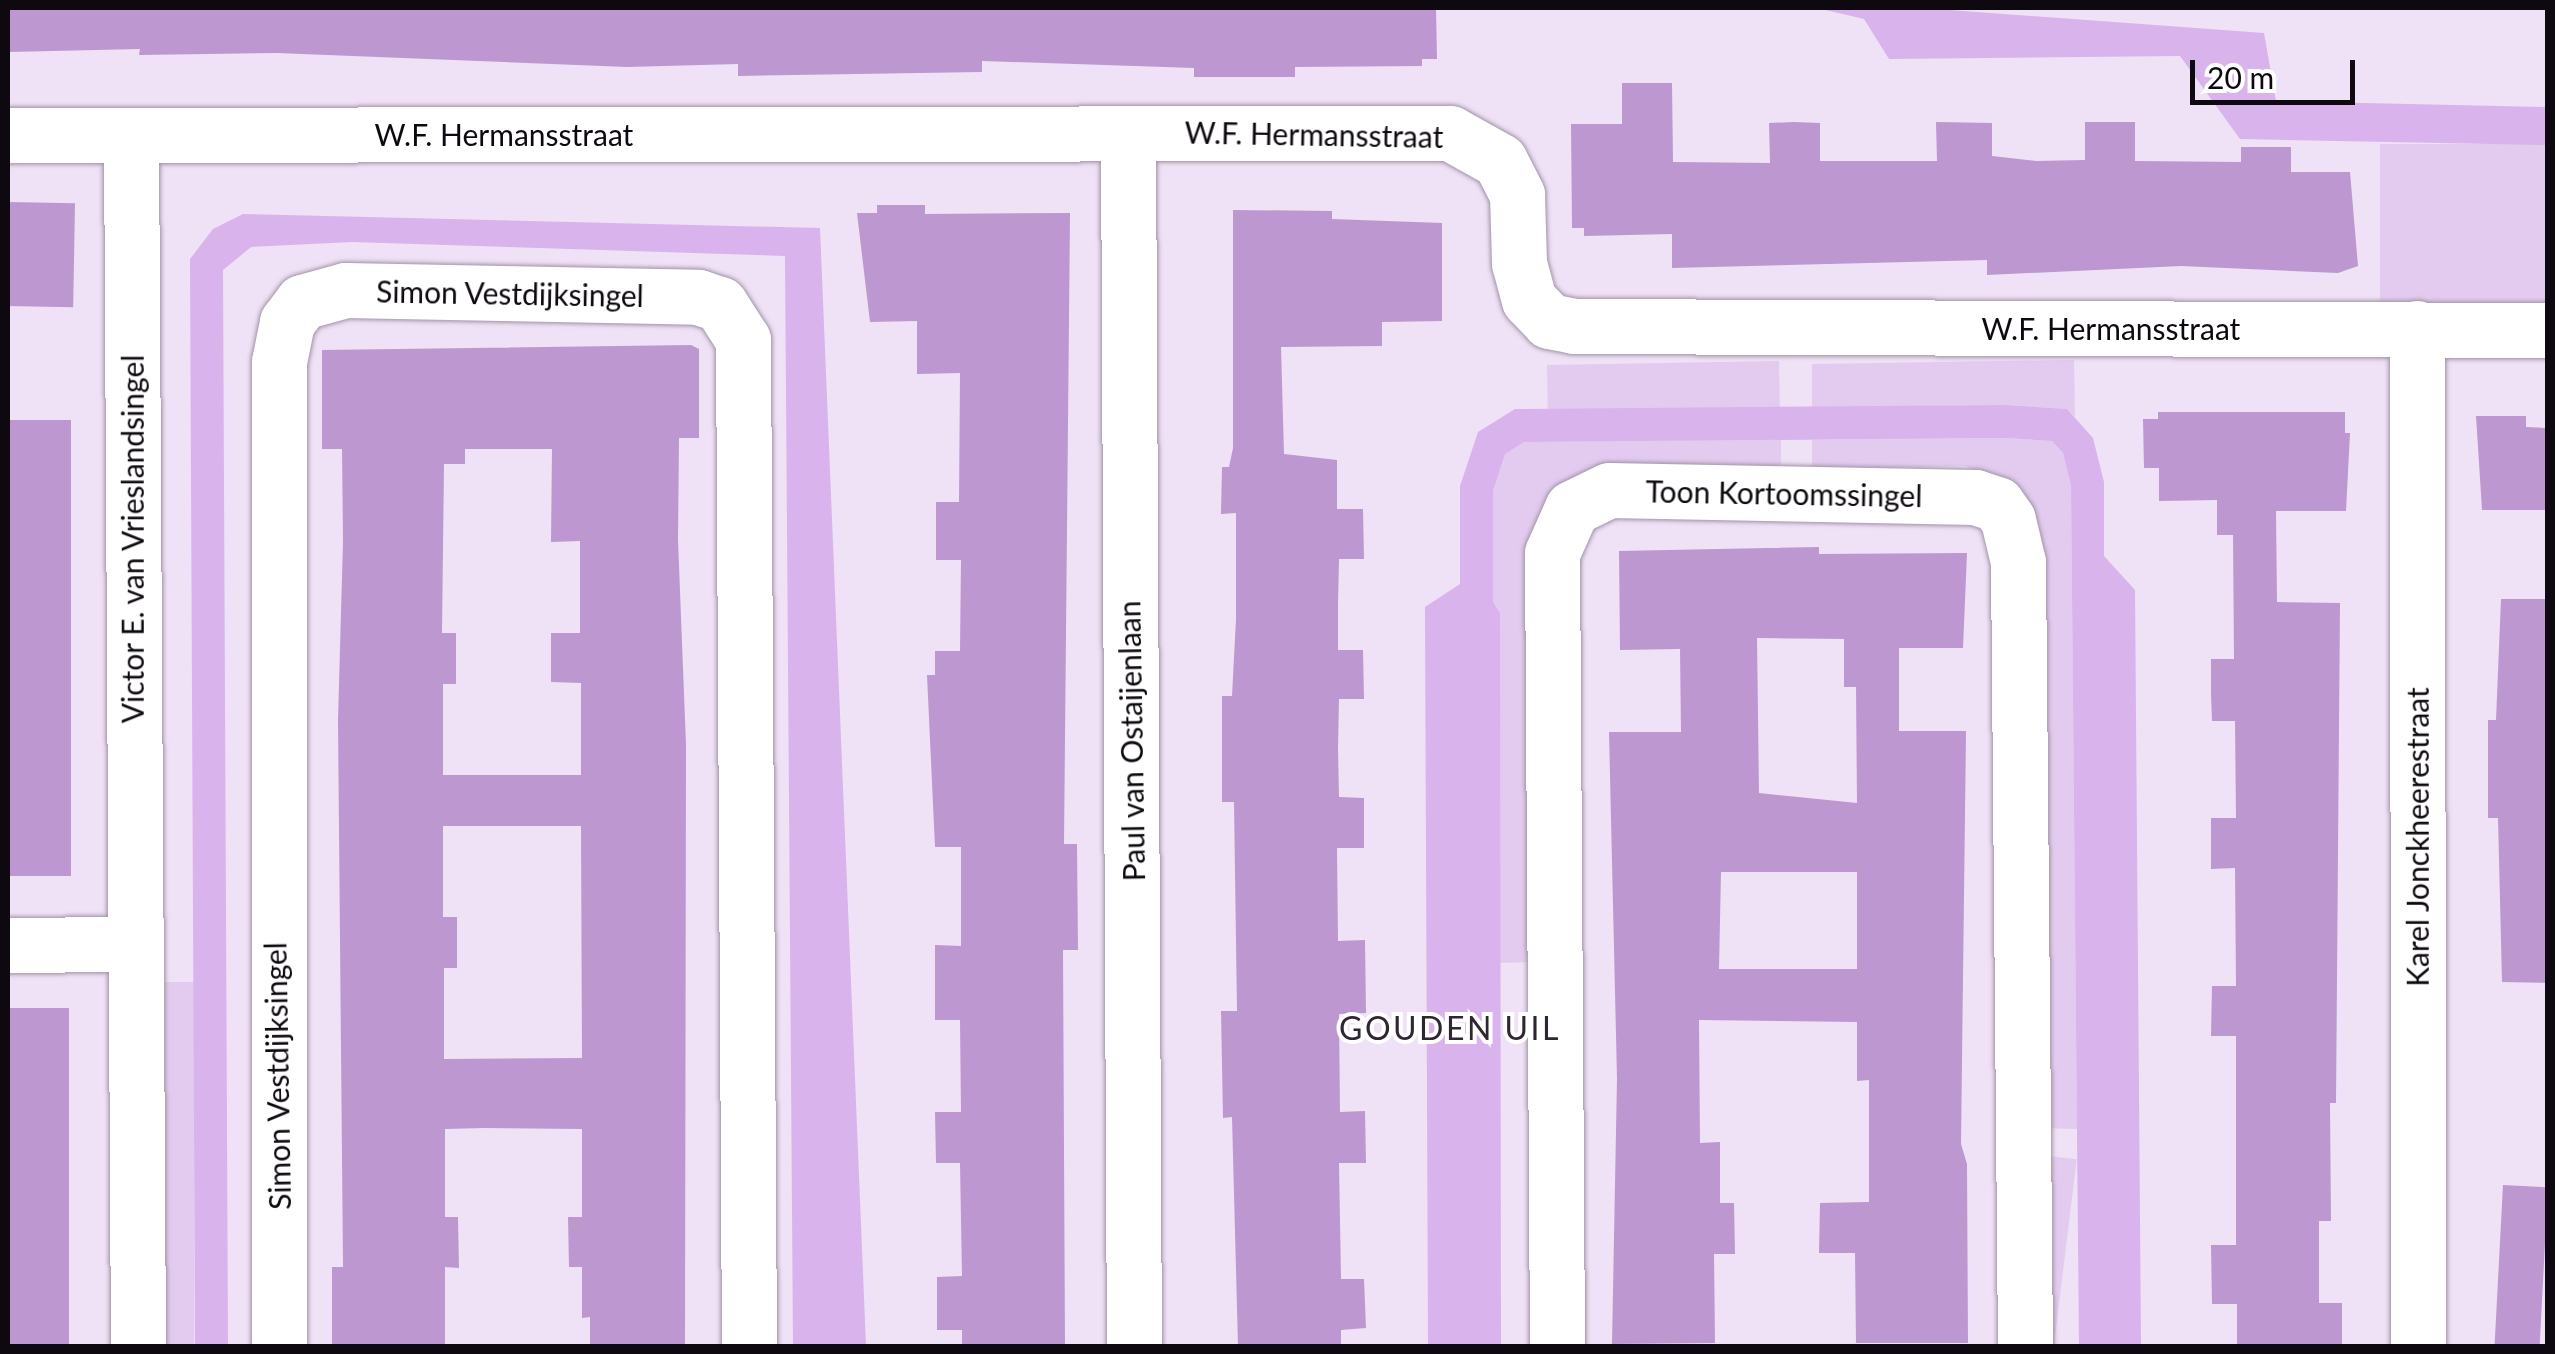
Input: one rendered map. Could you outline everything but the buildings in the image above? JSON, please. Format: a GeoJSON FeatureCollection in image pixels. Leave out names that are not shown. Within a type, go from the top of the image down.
{"type":"FeatureCollection","features":[{"type":"Feature","properties":{"kind":"street","name":"W.F. Hermansstraat"},"geometry":{"type":"LineString","coordinates":[[8,135],[1450,132],[1472,140],[1500,161],[1517,195],[1519,264],[1529,300],[1549,320],[1574,326],[2548,330]]}},
{"type":"Feature","properties":{"kind":"street","name":"Victor E. van Vrieslandsingel"},"geometry":{"type":"LineString","coordinates":[[131,135],[138,1346]]}},
{"type":"Feature","properties":{"kind":"street","name":"Paul van Ostaijenlaan"},"geometry":{"type":"LineString","coordinates":[[1128,135],[1134,1346]]}},
{"type":"Feature","properties":{"kind":"street","name":"Simon Vestdijksingel"},"geometry":{"type":"LineString","coordinates":[[279,1346],[279,362],[287,322],[302,302],[345,290],[698,297],[720,304],[743,340],[750,1346]]}},
{"type":"Feature","properties":{"kind":"street","name":"Karel Jonckheerestraat"},"geometry":{"type":"LineString","coordinates":[[2417,328],[2418,1346]]}},
{"type":"Feature","properties":{"kind":"street","name":"Toon Kortoomssingel"},"geometry":{"type":"LineString","coordinates":[[1557,1346],[1552,553],[1572,508],[1609,490],[1974,496],[1997,504],[2008,520],[2018,562],[2025,1346]]}},
{"type":"Feature","properties":{"kind":"street"},"geometry":{"type":"LineString","coordinates":[[8,945],[133,944]]}},
{"type":"Feature","properties":{"kind":"shaded area"},"geometry":{"type":"Polygon","coordinates":[[[1817,8],[1923,8],[2264,33],[2276,101],[2547,107],[2547,145],[2240,139],[2180,56],[1889,59],[1864,19],[1817,8]]]}},
{"type":"Feature","properties":{"kind":"shaded area"},"geometry":{"type":"Polygon","coordinates":[[[2380,144],[2547,144],[2547,303],[2380,303],[2380,144]]]}},
{"type":"Feature","properties":{"kind":"shaded area"},"geometry":{"type":"Polygon","coordinates":[[[243,214],[820,228],[866,1346],[793,1346],[785,256],[352,242],[251,247],[223,270],[228,1346],[195,1346],[190,259],[213,229],[243,214]]]}},
{"type":"Feature","properties":{"kind":"shaded area"},"geometry":{"type":"Polygon","coordinates":[[[2074,360],[2075,417],[2067,409],[2006,405],[1812,407],[1812,364],[2074,360]]]}},
{"type":"Feature","properties":{"kind":"shaded area"},"geometry":{"type":"Polygon","coordinates":[[[1779,361],[1780,407],[1548,411],[1547,365],[1779,361]]]}},
{"type":"Feature","properties":{"kind":"shaded area"},"geometry":{"type":"Polygon","coordinates":[[[2006,405],[2067,409],[2093,438],[2104,482],[2104,556],[2135,590],[2141,1346],[2079,1346],[2071,486],[2063,453],[2052,441],[2005,438],[1524,442],[1505,454],[1493,491],[1493,602],[1500,613],[1501,1346],[1428,1346],[1425,607],[1460,584],[1460,486],[1478,432],[1515,409],[2006,405]]]}},
{"type":"Feature","properties":{"kind":"shaded area"},"geometry":{"type":"Polygon","coordinates":[[[1781,439],[1781,466],[1594,469],[1562,484],[1533,962],[1500,963],[1500,613],[1493,603],[1493,491],[1505,453],[1524,442],[1781,439]]]}},
{"type":"Feature","properties":{"kind":"shaded area"},"geometry":{"type":"Polygon","coordinates":[[[1812,440],[2052,441],[2063,453],[2071,486],[2077,1129],[2041,1128],[1996,478],[1965,466],[1812,469],[1812,440]]]}},
{"type":"Feature","properties":{"kind":"shaded area"},"geometry":{"type":"Polygon","coordinates":[[[158,982],[194,982],[194,1346],[158,1346],[158,982]]]}},
{"type":"Feature","properties":{"kind":"shaded area"},"geometry":{"type":"Polygon","coordinates":[[[2042,1155],[2077,1159],[2054,1346],[2019,1345],[2042,1155]]]}},
{"type":"Feature","properties":{"kind":"district","name":"GOUDEN UIL"},"geometry":{"type":"Point","coordinates":[1450,1028]}}]}
